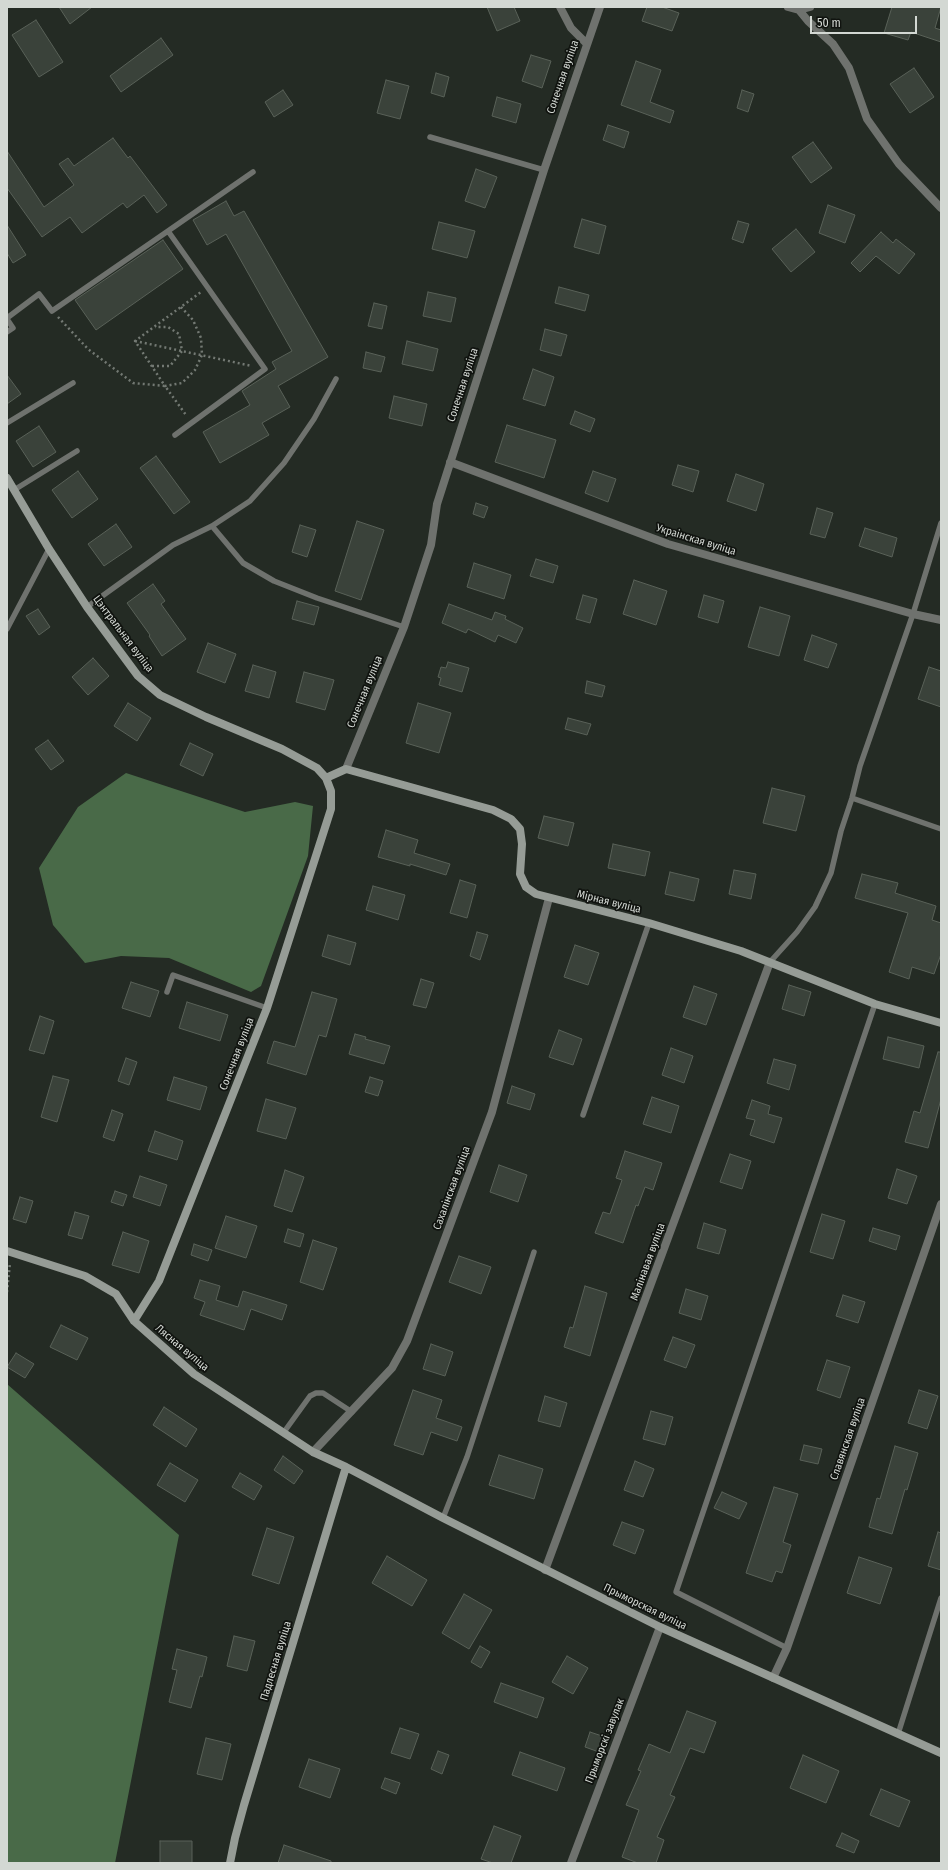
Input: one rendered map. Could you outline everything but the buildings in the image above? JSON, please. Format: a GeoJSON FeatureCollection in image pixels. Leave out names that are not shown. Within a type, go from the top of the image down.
{"type":"FeatureCollection","features":[{"type":"Feature","properties":{"kind":"street"},"geometry":{"type":"LineString","coordinates":[[560,7],[571,28],[586,43]]}},
{"type":"Feature","properties":{"kind":"street","name":"Сонечная вуліца"},"geometry":{"type":"LineString","coordinates":[[346,769],[404,627],[431,545],[437,504],[450,462],[544,170],[586,43],[600,7]]}},
{"type":"Feature","properties":{"kind":"street"},"geometry":{"type":"LineString","coordinates":[[788,7],[799,10],[810,7]]}},
{"type":"Feature","properties":{"kind":"street"},"geometry":{"type":"LineString","coordinates":[[799,10],[808,21],[833,44],[849,68],[867,119],[899,164],[941,208]]}},
{"type":"Feature","properties":{"kind":"street","name":"Украінская вуліца"},"geometry":{"type":"LineString","coordinates":[[450,462],[668,544],[913,614],[941,620]]}},
{"type":"Feature","properties":{"kind":"street","name":"Цэнтральная вуліца"},"geometry":{"type":"LineString","coordinates":[[7,478],[50,549],[88,607],[138,676],[160,695],[206,717],[282,749],[317,768],[326,778],[329,786]]}},
{"type":"Feature","properties":{"kind":"street"},"geometry":{"type":"LineString","coordinates":[[326,778],[346,769]]}},
{"type":"Feature","properties":{"kind":"street","name":"Мірная вуліца"},"geometry":{"type":"LineString","coordinates":[[346,769],[494,810],[511,819],[520,829],[522,844],[520,874],[526,887],[536,894],[649,923],[741,951],[875,1004],[941,1023]]}},
{"type":"Feature","properties":{"kind":"street","name":"Сонечная вуліца"},"geometry":{"type":"LineString","coordinates":[[134,1321],[159,1281],[267,1008],[331,809],[331,791],[329,786]]}},
{"type":"Feature","properties":{"kind":"street","name":"Сахалінская вуліца"},"geometry":{"type":"LineString","coordinates":[[313,1452],[392,1368],[407,1341],[492,1112],[549,898]]}},
{"type":"Feature","properties":{"kind":"street","name":"Малінавая вуліца"},"geometry":{"type":"LineString","coordinates":[[545,1570],[770,962]]}},
{"type":"Feature","properties":{"kind":"street","name":"Славянская вуліца"},"geometry":{"type":"LineString","coordinates":[[773,1678],[787,1648],[941,1204]]}},
{"type":"Feature","properties":{"kind":"street","name":"Лясная вуліца"},"geometry":{"type":"LineString","coordinates":[[9,1252],[85,1276],[116,1294],[134,1321],[194,1374],[313,1452],[346,1467]]}},
{"type":"Feature","properties":{"kind":"street","name":"Прыморская вуліца"},"geometry":{"type":"LineString","coordinates":[[346,1467],[545,1570],[660,1627],[941,1754]]}},
{"type":"Feature","properties":{"kind":"street","name":"Падлесная вуліца"},"geometry":{"type":"LineString","coordinates":[[230,1863],[244,1805],[346,1467]]}},
{"type":"Feature","properties":{"kind":"street","name":"Прыморскі завулак"},"geometry":{"type":"LineString","coordinates":[[571,1863],[660,1627]]}},
{"type":"Feature","properties":{"kind":"lane"},"geometry":{"type":"LineString","coordinates":[[430,137],[544,170]]}},
{"type":"Feature","properties":{"kind":"lane"},"geometry":{"type":"LineString","coordinates":[[7,332],[13,328],[7,319],[39,294],[52,311],[253,172]]}},
{"type":"Feature","properties":{"kind":"lane"},"geometry":{"type":"LineString","coordinates":[[168,231],[265,368],[175,435]]}},
{"type":"Feature","properties":{"kind":"lane"},"geometry":{"type":"LineString","coordinates":[[88,607],[173,545],[212,526],[250,501],[284,463],[314,419],[336,379]]}},
{"type":"Feature","properties":{"kind":"lane"},"geometry":{"type":"LineString","coordinates":[[7,423],[73,383]]}},
{"type":"Feature","properties":{"kind":"lane"},"geometry":{"type":"LineString","coordinates":[[14,490],[77,451]]}},
{"type":"Feature","properties":{"kind":"lane"},"geometry":{"type":"LineString","coordinates":[[770,962],[797,932],[815,907],[831,873],[841,831],[852,798],[860,766],[913,614],[941,523]]}},
{"type":"Feature","properties":{"kind":"lane"},"geometry":{"type":"LineString","coordinates":[[212,526],[243,563],[274,581],[317,598],[404,627]]}},
{"type":"Feature","properties":{"kind":"lane"},"geometry":{"type":"LineString","coordinates":[[7,629],[50,549]]}},
{"type":"Feature","properties":{"kind":"lane"},"geometry":{"type":"LineString","coordinates":[[852,798],[941,830]]}},
{"type":"Feature","properties":{"kind":"lane"},"geometry":{"type":"LineString","coordinates":[[583,1115],[649,923]]}},
{"type":"Feature","properties":{"kind":"lane"},"geometry":{"type":"LineString","coordinates":[[167,992],[173,975],[267,1008]]}},
{"type":"Feature","properties":{"kind":"lane"},"geometry":{"type":"LineString","coordinates":[[787,1648],[676,1592],[875,1004]]}},
{"type":"Feature","properties":{"kind":"lane"},"geometry":{"type":"LineString","coordinates":[[443,1518],[467,1457],[534,1252]]}},
{"type":"Feature","properties":{"kind":"lane"},"geometry":{"type":"LineString","coordinates":[[284,1432],[310,1396],[316,1393],[323,1393],[352,1412]]}},
{"type":"Feature","properties":{"kind":"lane"},"geometry":{"type":"LineString","coordinates":[[898,1734],[941,1598]]}},
{"type":"Feature","properties":{"kind":"path"},"geometry":{"type":"LineString","coordinates":[[135,341],[207,287]]}},
{"type":"Feature","properties":{"kind":"path"},"geometry":{"type":"LineString","coordinates":[[52,311],[88,349],[133,384],[166,386],[182,383],[195,370],[202,355],[201,338],[193,320],[181,307]]}},
{"type":"Feature","properties":{"kind":"path"},"geometry":{"type":"LineString","coordinates":[[152,366],[170,366],[182,351],[179,334],[168,327],[154,327]]}},
{"type":"Feature","properties":{"kind":"path"},"geometry":{"type":"LineString","coordinates":[[135,341],[265,368]]}},
{"type":"Feature","properties":{"kind":"path"},"geometry":{"type":"LineString","coordinates":[[135,341],[192,422]]}},
{"type":"Feature","properties":{"kind":"path"},"geometry":{"type":"LineString","coordinates":[[7,1292],[9,1252]]}},
{"type":"Feature","properties":{"kind":"green space"},"geometry":{"type":"Polygon","coordinates":[[[126,773],[245,812],[295,802],[313,806],[308,856],[261,986],[251,992],[169,958],[121,956],[85,963],[53,925],[39,868],[78,807],[126,773]]]}},
{"type":"Feature","properties":{"kind":"green space"},"geometry":{"type":"Polygon","coordinates":[[[7,1384],[179,1535],[115,1863],[7,1863],[7,1384]]]}}]}
